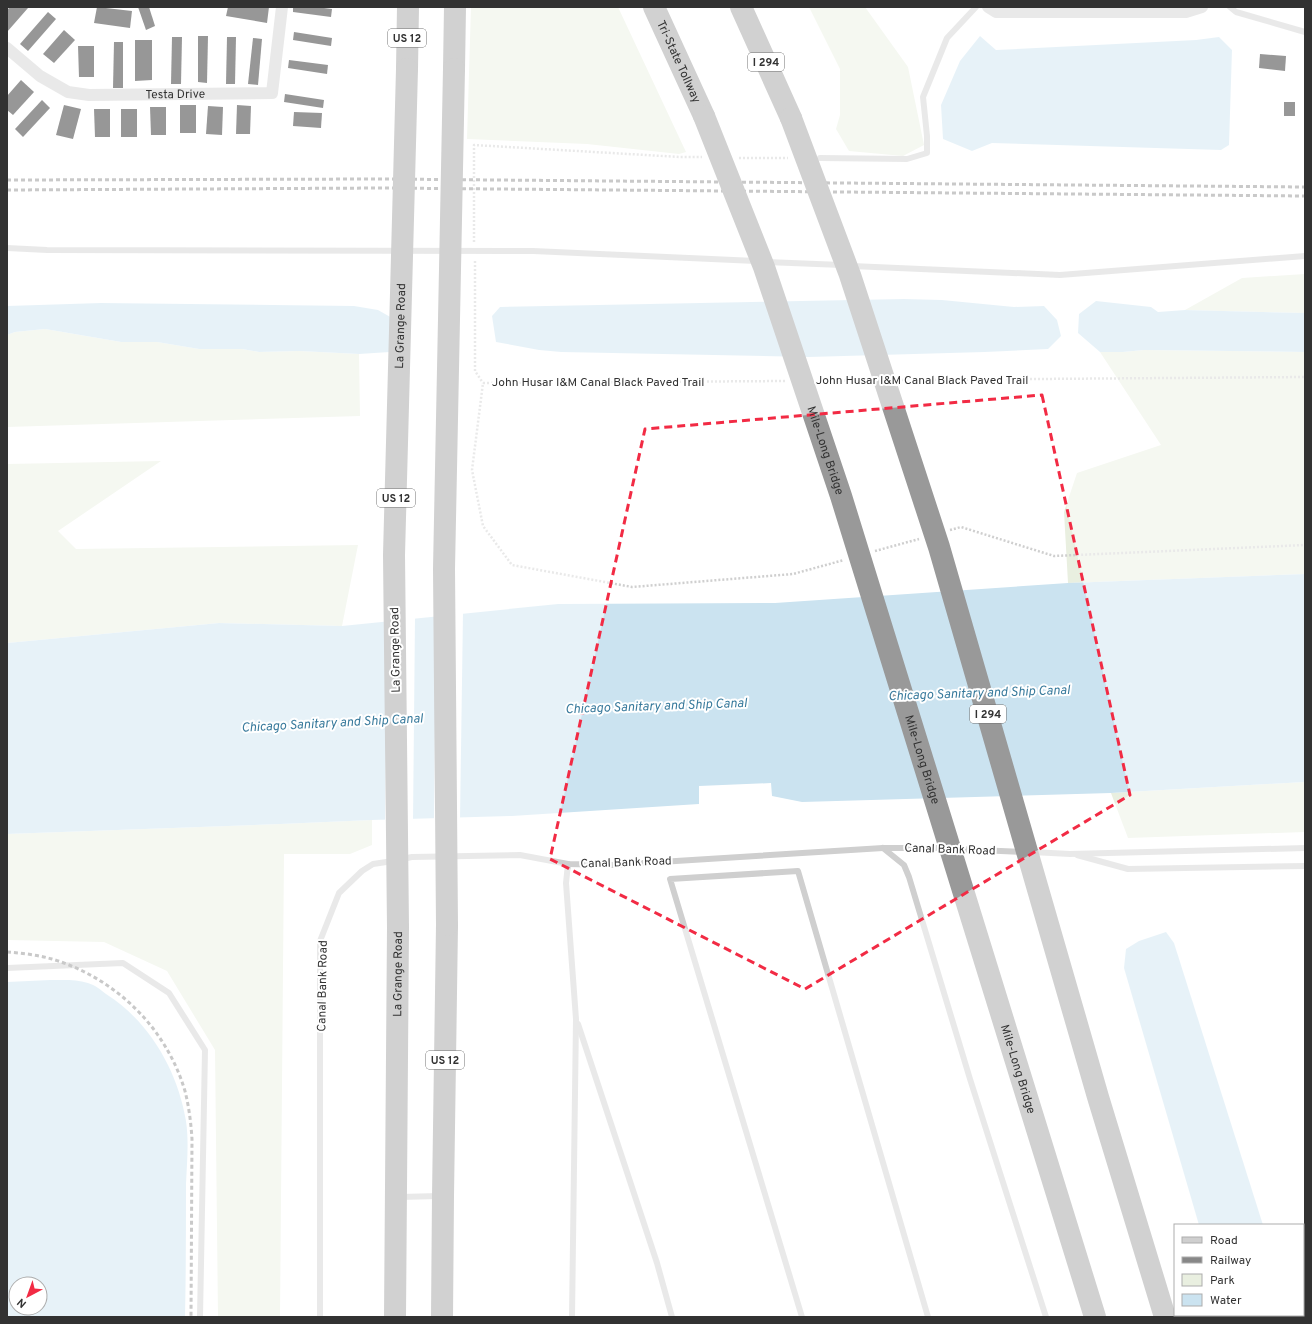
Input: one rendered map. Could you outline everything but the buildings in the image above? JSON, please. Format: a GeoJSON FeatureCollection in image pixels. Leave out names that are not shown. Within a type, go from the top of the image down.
{"type":"FeatureCollection","features":[{"type":"Feature","properties":{"kind":"highway","name":"La Grange Road"},"geometry":{"type":"LineString","coordinates":[[396,1317],[398,927],[394,555],[408,7]]}},
{"type":"Feature","properties":{"kind":"highway","name":"US 12"},"geometry":{"type":"LineString","coordinates":[[442,1317],[442,1196],[447,925],[444,569],[455,7]]}},
{"type":"Feature","properties":{"kind":"highway","name":"Tri-State Tollway"},"geometry":{"type":"LineString","coordinates":[[654,7],[704,116]]}},
{"type":"Feature","properties":{"kind":"highway","name":"I 294"},"geometry":{"type":"LineString","coordinates":[[741,7],[791,118],[850,276],[939,547],[1098,1097],[1166,1317]]}},
{"type":"Feature","properties":{"kind":"highway","name":"Mile-Long Bridge"},"geometry":{"type":"LineString","coordinates":[[704,116],[764,267],[841,496],[1095,1317]]}},
{"type":"Feature","properties":{"kind":"street","name":"Testa Drive"},"geometry":{"type":"LineString","coordinates":[[7,48],[40,76],[68,92],[89,95],[272,93],[282,7]]}},
{"type":"Feature","properties":{"kind":"street"},"geometry":{"type":"LineString","coordinates":[[988,7],[996,12],[1186,12],[1202,7]]}},
{"type":"Feature","properties":{"kind":"lane"},"geometry":{"type":"LineString","coordinates":[[820,158],[907,159],[927,153],[927,136],[923,97],[947,38],[976,7]]}},
{"type":"Feature","properties":{"kind":"lane"},"geometry":{"type":"LineString","coordinates":[[1230,7],[1236,12],[1305,32]]}},
{"type":"Feature","properties":{"kind":"lane"},"geometry":{"type":"LineString","coordinates":[[7,248],[47,250],[533,251],[1060,276],[1305,256]]}},
{"type":"Feature","properties":{"kind":"lane"},"geometry":{"type":"LineString","coordinates":[[883,848],[904,866],[909,877],[1046,1317]]}},
{"type":"Feature","properties":{"kind":"lane","name":"Canal Bank Road"},"geometry":{"type":"LineString","coordinates":[[320,1317],[320,941],[339,894],[362,871],[373,864],[412,857],[520,855],[568,864],[612,865],[883,848],[934,848],[1070,854],[1305,848]]}},
{"type":"Feature","properties":{"kind":"lane"},"geometry":{"type":"LineString","coordinates":[[1070,854],[1128,869],[1305,866]]}},
{"type":"Feature","properties":{"kind":"lane"},"geometry":{"type":"LineString","coordinates":[[568,864],[566,882],[576,1019],[572,1317]]}},
{"type":"Feature","properties":{"kind":"lane"},"geometry":{"type":"LineString","coordinates":[[802,1317],[670,879],[798,871],[928,1317]]}},
{"type":"Feature","properties":{"kind":"lane"},"geometry":{"type":"LineString","coordinates":[[7,968],[123,963],[169,993],[205,1050],[200,1317]]}},
{"type":"Feature","properties":{"kind":"lane"},"geometry":{"type":"LineString","coordinates":[[576,1019],[656,1263],[672,1317]]}},
{"type":"Feature","properties":{"kind":"lane"},"geometry":{"type":"LineString","coordinates":[[396,1197],[442,1196]]}},
{"type":"Feature","properties":{"kind":"path"},"geometry":{"type":"LineString","coordinates":[[483,383],[476,371],[474,145],[680,157],[703,157]]}},
{"type":"Feature","properties":{"kind":"path"},"geometry":{"type":"LineString","coordinates":[[734,158],[789,158]]}},
{"type":"Feature","properties":{"kind":"path","name":"John Husar I&M Canal Black Paved Trail"},"geometry":{"type":"LineString","coordinates":[[897,380],[1305,377]]}},
{"type":"Feature","properties":{"kind":"path","name":"John Husar I&M Canal Black Paved Trail"},"geometry":{"type":"LineString","coordinates":[[817,380],[873,380]]}},
{"type":"Feature","properties":{"kind":"path","name":"John Husar I&M Canal Black Paved Trail"},"geometry":{"type":"LineString","coordinates":[[786,381],[483,383],[472,470],[483,526],[512,565],[632,587],[793,574],[847,559]]}},
{"type":"Feature","properties":{"kind":"path"},"geometry":{"type":"LineString","coordinates":[[946,532],[961,527],[1054,556],[1305,545]]}},
{"type":"Feature","properties":{"kind":"path"},"geometry":{"type":"LineString","coordinates":[[870,553],[923,538]]}},
{"type":"Feature","properties":{"kind":"highlighted area"},"geometry":{"type":"Polygon","coordinates":[[[1042,395],[1130,795],[805,989],[550,859],[645,429],[1042,395]]]}},
{"type":"Feature","properties":{"kind":"green space"},"geometry":{"type":"Polygon","coordinates":[[[471,7],[618,7],[686,152],[679,154],[587,144],[467,139],[471,7]]]}},
{"type":"Feature","properties":{"kind":"green space"},"geometry":{"type":"Polygon","coordinates":[[[809,7],[865,7],[908,67],[924,145],[903,156],[849,151],[836,129],[840,115],[840,69],[809,7]]]}},
{"type":"Feature","properties":{"kind":"green space"},"geometry":{"type":"Polygon","coordinates":[[[1305,274],[1305,313],[1185,310],[1242,278],[1305,274]]]}},
{"type":"Feature","properties":{"kind":"green space"},"geometry":{"type":"Polygon","coordinates":[[[45,329],[121,342],[157,342],[199,349],[242,349],[259,352],[299,351],[359,354],[360,416],[7,427],[7,335],[15,332],[45,329]]]}},
{"type":"Feature","properties":{"kind":"green space"},"geometry":{"type":"Polygon","coordinates":[[[1144,350],[1305,352],[1305,574],[1068,583],[1064,512],[1077,473],[1161,445],[1100,352],[1144,350]]]}},
{"type":"Feature","properties":{"kind":"green space"},"geometry":{"type":"Polygon","coordinates":[[[161,461],[58,531],[76,549],[358,545],[342,626],[219,623],[7,643],[7,464],[161,461]]]}},
{"type":"Feature","properties":{"kind":"green space"},"geometry":{"type":"Polygon","coordinates":[[[1305,782],[1305,832],[1128,838],[1111,793],[1305,782]]]}},
{"type":"Feature","properties":{"kind":"green space"},"geometry":{"type":"Polygon","coordinates":[[[372,820],[372,845],[350,854],[284,854],[280,1317],[218,1317],[215,1050],[167,971],[104,942],[7,940],[7,834],[372,820]]]}},
{"type":"Feature","properties":{"kind":"water"},"geometry":{"type":"Polygon","coordinates":[[[980,36],[996,50],[1196,40],[1219,37],[1232,50],[1229,145],[1221,150],[992,143],[972,151],[943,139],[941,105],[960,61],[980,36]]]}},
{"type":"Feature","properties":{"kind":"water"},"geometry":{"type":"Polygon","coordinates":[[[904,299],[942,300],[1014,307],[1044,306],[1057,320],[1061,336],[1048,349],[985,352],[809,357],[561,352],[539,350],[496,342],[492,316],[500,307],[904,299]]]}},
{"type":"Feature","properties":{"kind":"water"},"geometry":{"type":"Polygon","coordinates":[[[1096,301],[1151,307],[1158,312],[1185,310],[1305,313],[1305,352],[1144,350],[1100,352],[1078,333],[1079,314],[1096,301]]]}},
{"type":"Feature","properties":{"kind":"water"},"geometry":{"type":"Polygon","coordinates":[[[101,303],[354,306],[378,310],[408,327],[390,352],[359,354],[299,351],[259,352],[242,349],[199,349],[157,342],[121,342],[45,329],[15,332],[7,335],[7,306],[101,303]]]}},
{"type":"Feature","properties":{"kind":"water","name":"Chicago Sanitary and Ship Canal"},"geometry":{"type":"Polygon","coordinates":[[[1305,574],[1305,782],[1111,793],[802,802],[772,796],[771,783],[699,786],[699,804],[512,816],[7,834],[7,643],[219,623],[342,626],[558,604],[775,603],[1068,583],[1305,574]]]}},
{"type":"Feature","properties":{"kind":"water"},"geometry":{"type":"Polygon","coordinates":[[[1166,932],[1174,943],[1263,1224],[1199,1224],[1124,968],[1126,949],[1139,941],[1166,932]]]}},
{"type":"Feature","properties":{"kind":"water"},"geometry":{"type":"Polygon","coordinates":[[[50,980],[79,981],[93,985],[100,989],[136,1018],[159,1049],[169,1066],[182,1102],[186,1121],[188,1144],[186,1184],[185,1317],[7,1317],[7,982],[50,980]]]}},
{"type":"Feature","properties":{"kind":"water"},"geometry":{"type":"Polygon","coordinates":[[[1226,1316],[1291,1316],[1291,1317],[1226,1316]]]}},
{"type":"Feature","properties":{"kind":"pier"},"geometry":{"type":"Polygon","coordinates":[[[463,611],[460,819],[434,820],[436,614],[463,611]]]}},
{"type":"Feature","properties":{"kind":"pier"},"geometry":{"type":"Polygon","coordinates":[[[415,616],[413,820],[385,821],[387,619],[415,616]]]}},
{"type":"Feature","properties":{"kind":"railway"},"geometry":{"type":"LineString","coordinates":[[7,180],[381,179],[1305,187]]}},
{"type":"Feature","properties":{"kind":"railway"},"geometry":{"type":"LineString","coordinates":[[7,190],[381,188],[1305,196]]}},
{"type":"Feature","properties":{"kind":"railway"},"geometry":{"type":"LineString","coordinates":[[7,952],[30,954],[52,959],[97,979],[117,992],[135,1008],[151,1026],[165,1046],[185,1091],[190,1115],[192,1139],[191,1317]]}}]}
